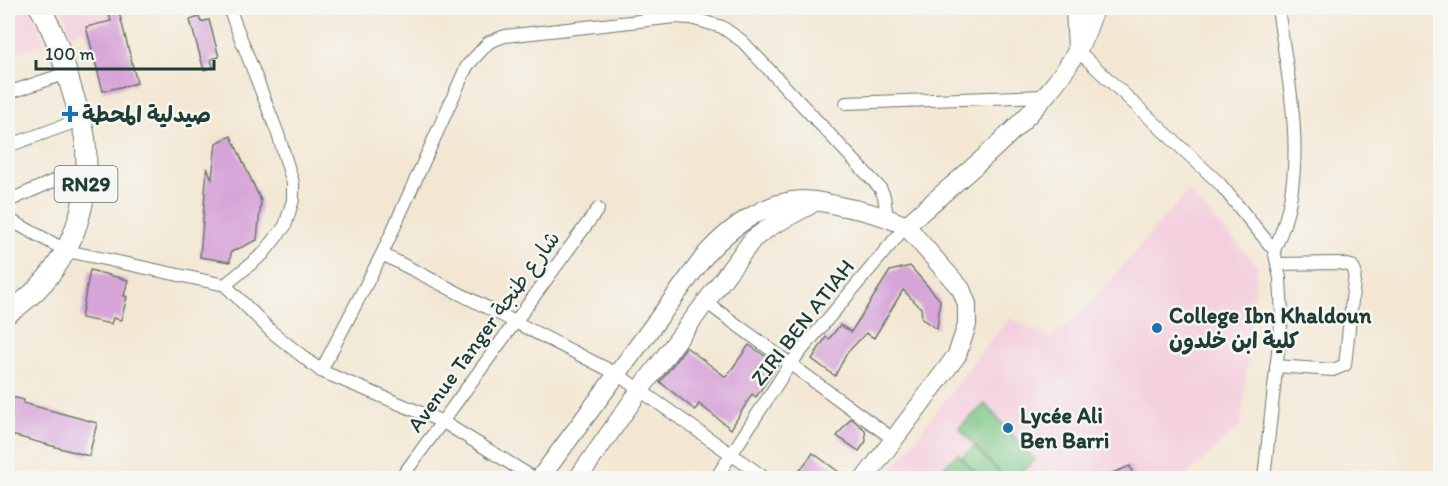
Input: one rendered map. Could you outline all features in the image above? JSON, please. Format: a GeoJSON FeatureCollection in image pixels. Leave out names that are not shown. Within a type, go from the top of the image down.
{"type":"FeatureCollection","features":[{"type":"Feature","properties":{"kind":"main road","name":"RN29"},"geometry":{"type":"LineString","coordinates":[[8,313],[25,301],[67,251],[81,212],[87,172],[81,120],[54,31],[40,8]]}},
{"type":"Feature","properties":{"kind":"main road","name":"RN29"},"geometry":{"type":"LineString","coordinates":[[54,31],[57,8]]}},
{"type":"Feature","properties":{"kind":"street"},"geometry":{"type":"LineString","coordinates":[[225,285],[263,254],[285,226],[293,200],[293,183],[278,134],[229,8]]}},
{"type":"Feature","properties":{"kind":"street"},"geometry":{"type":"LineString","coordinates":[[1075,8],[1077,50],[1220,184],[1274,250],[1282,316],[1264,478]]}},
{"type":"Feature","properties":{"kind":"street"},"geometry":{"type":"LineString","coordinates":[[906,226],[1020,125],[1046,96],[1077,50],[1088,28],[1094,8]]}},
{"type":"Feature","properties":{"kind":"street"},"geometry":{"type":"LineString","coordinates":[[1274,250],[1291,200],[1296,163],[1295,114],[1278,8]]}},
{"type":"Feature","properties":{"kind":"street"},"geometry":{"type":"LineString","coordinates":[[321,371],[382,254],[468,66],[489,42],[505,36],[675,17],[691,18],[722,27],[742,41],[880,188],[884,196],[887,217]]}},
{"type":"Feature","properties":{"kind":"street"},"geometry":{"type":"LineString","coordinates":[[8,93],[67,73]]}},
{"type":"Feature","properties":{"kind":"street"},"geometry":{"type":"LineString","coordinates":[[846,103],[1046,96]]}},
{"type":"Feature","properties":{"kind":"street"},"geometry":{"type":"LineString","coordinates":[[8,146],[81,120]]}},
{"type":"Feature","properties":{"kind":"street"},"geometry":{"type":"LineString","coordinates":[[8,201],[58,179],[87,172]]}},
{"type":"Feature","properties":{"kind":"street"},"geometry":{"type":"LineString","coordinates":[[540,478],[707,253],[725,233],[752,216],[775,206],[802,200],[817,201],[887,217],[906,226],[961,289],[968,316],[964,339],[957,355],[865,478]]}},
{"type":"Feature","properties":{"kind":"street"},"geometry":{"type":"LineString","coordinates":[[578,478],[640,390],[753,239],[783,219],[817,201]]}},
{"type":"Feature","properties":{"kind":"street","name":"Avenue Tanger شارع طنجة"},"geometry":{"type":"LineString","coordinates":[[401,478],[517,323],[598,209]]}},
{"type":"Feature","properties":{"kind":"street"},"geometry":{"type":"LineString","coordinates":[[8,219],[67,251],[225,285],[280,339],[321,371],[443,422],[534,478]]}},
{"type":"Feature","properties":{"kind":"street","name":"ZIRI BEN ATIAH"},"geometry":{"type":"LineString","coordinates":[[716,478],[790,364],[906,226]]}},
{"type":"Feature","properties":{"kind":"street"},"geometry":{"type":"LineString","coordinates":[[382,254],[617,374],[765,478]]}},
{"type":"Feature","properties":{"kind":"street"},"geometry":{"type":"LineString","coordinates":[[1276,366],[1333,370],[1345,365],[1355,272],[1349,264],[1277,264]]}},
{"type":"Feature","properties":{"kind":"street"},"geometry":{"type":"LineString","coordinates":[[707,303],[893,439]]}},
{"type":"Feature","properties":{"kind":"shaded area"},"geometry":{"type":"Polygon","coordinates":[[[8,8],[31,8],[44,43],[8,55],[8,8]]]}},
{"type":"Feature","properties":{"kind":"shaded area"},"geometry":{"type":"Polygon","coordinates":[[[64,8],[129,8],[131,13],[70,34],[64,8]]]}},
{"type":"Feature","properties":{"kind":"shaded area","name":"College Ibn Khaldoun كلية ابن خلدون"},"geometry":{"type":"Polygon","coordinates":[[[1188,191],[1257,265],[1241,426],[1183,478],[886,478],[981,352],[1010,318],[1050,338],[1080,315],[1188,191]]]}},
{"type":"Feature","properties":{"kind":"green space"},"geometry":{"type":"Polygon","coordinates":[[[985,404],[1035,460],[1015,478],[1005,478],[959,428],[985,404]]]}},
{"type":"Feature","properties":{"kind":"green space"},"geometry":{"type":"Polygon","coordinates":[[[974,447],[1004,478],[981,478],[962,457],[974,447]]]}},
{"type":"Feature","properties":{"kind":"green space"},"geometry":{"type":"Polygon","coordinates":[[[958,454],[979,478],[938,478],[935,475],[958,454]]]}},
{"type":"Feature","properties":{"kind":"building"},"geometry":{"type":"Polygon","coordinates":[[[107,8],[118,8],[137,83],[103,91],[86,27],[111,21],[107,8]]]}},
{"type":"Feature","properties":{"kind":"building"},"geometry":{"type":"Polygon","coordinates":[[[199,17],[201,22],[209,20],[219,57],[211,59],[213,67],[204,70],[190,20],[199,17]]]}},
{"type":"Feature","properties":{"kind":"building"},"geometry":{"type":"Polygon","coordinates":[[[231,136],[261,201],[257,240],[231,252],[230,262],[200,257],[207,168],[212,179],[216,143],[231,136]]]}},
{"type":"Feature","properties":{"kind":"building"},"geometry":{"type":"Polygon","coordinates":[[[910,266],[940,300],[937,329],[922,319],[921,308],[903,290],[874,338],[866,333],[847,353],[835,376],[812,359],[826,337],[829,339],[840,325],[851,332],[890,271],[910,266]]]}},
{"type":"Feature","properties":{"kind":"building"},"geometry":{"type":"Polygon","coordinates":[[[90,270],[128,280],[124,296],[127,297],[121,320],[113,318],[111,324],[81,318],[90,270]]]}},
{"type":"Feature","properties":{"kind":"building"},"geometry":{"type":"Polygon","coordinates":[[[749,345],[778,365],[756,397],[752,394],[731,429],[699,404],[695,410],[660,382],[686,347],[726,377],[749,345]]]}},
{"type":"Feature","properties":{"kind":"building"},"geometry":{"type":"Polygon","coordinates":[[[8,396],[24,400],[23,403],[97,423],[89,456],[8,434],[8,396]]]}},
{"type":"Feature","properties":{"kind":"building"},"geometry":{"type":"Polygon","coordinates":[[[851,418],[865,430],[866,441],[859,451],[837,436],[851,418]]]}},
{"type":"Feature","properties":{"kind":"building"},"geometry":{"type":"Polygon","coordinates":[[[813,453],[847,478],[794,478],[813,453]]]}},
{"type":"Feature","properties":{"kind":"building"},"geometry":{"type":"Polygon","coordinates":[[[1130,466],[1134,478],[1100,478],[1130,466]]]}},
{"type":"Feature","properties":{"kind":"place","name":"صيدلية المحطة"},"geometry":{"type":"Point","coordinates":[70,114]}},
{"type":"Feature","properties":{"kind":"place","name":"College Ibn Khaldoun كلية ابن خلدون"},"geometry":{"type":"Point","coordinates":[1157,328]}},
{"type":"Feature","properties":{"kind":"place","name":"Lycée Ali Ben Barri"},"geometry":{"type":"Point","coordinates":[1008,428]}}]}
